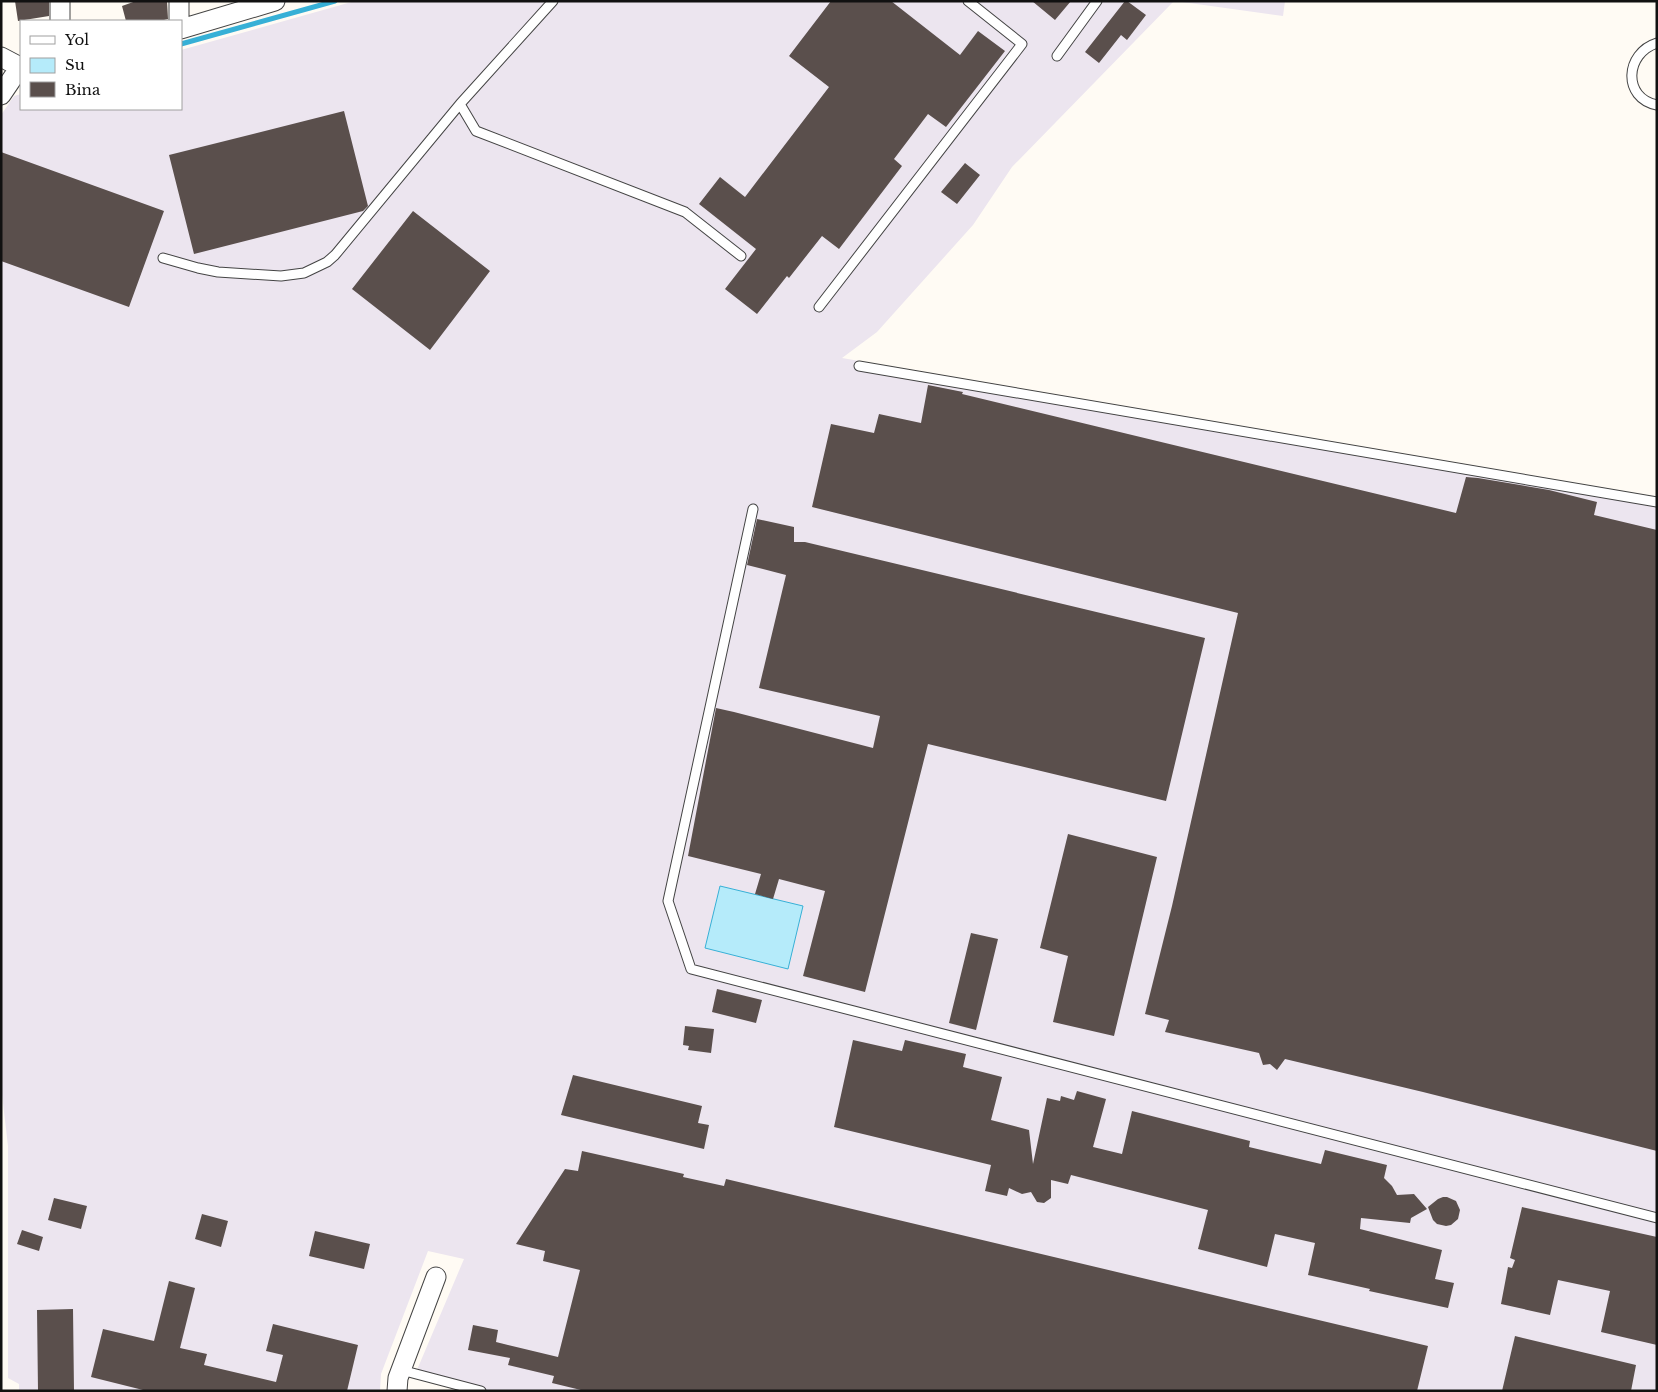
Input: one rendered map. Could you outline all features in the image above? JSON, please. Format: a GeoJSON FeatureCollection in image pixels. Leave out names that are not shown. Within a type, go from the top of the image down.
{"type":"FeatureCollection","features":[{"type":"Feature","properties":{"kind":"street"},"geometry":{"type":"LineString","coordinates":[[60,1],[60,20]]}},
{"type":"Feature","properties":{"kind":"street"},"geometry":{"type":"LineString","coordinates":[[179,1],[179,20]]}},
{"type":"Feature","properties":{"kind":"street"},"geometry":{"type":"LineString","coordinates":[[182,29],[275,1]]}},
{"type":"Feature","properties":{"kind":"street"},"geometry":{"type":"LineString","coordinates":[[1,57],[20,66]]}},
{"type":"Feature","properties":{"kind":"street"},"geometry":{"type":"LineString","coordinates":[[1,95],[20,68]]}},
{"type":"Feature","properties":{"kind":"street"},"geometry":{"type":"LineString","coordinates":[[398,1391],[398,1378],[436,1276]]}},
{"type":"Feature","properties":{"kind":"lane"},"geometry":{"type":"LineString","coordinates":[[163,258],[198,268],[281,276],[304,273],[327,262],[335,255],[460,104],[553,1]]}},
{"type":"Feature","properties":{"kind":"lane"},"geometry":{"type":"LineString","coordinates":[[819,308],[1022,44],[968,1]]}},
{"type":"Feature","properties":{"kind":"lane"},"geometry":{"type":"LineString","coordinates":[[1058,56],[1097,1]]}},
{"type":"Feature","properties":{"kind":"lane"},"geometry":{"type":"LineString","coordinates":[[1657,43],[1638,54],[1633,63],[1631,73],[1637,93],[1644,100],[1657,106]]}},
{"type":"Feature","properties":{"kind":"lane"},"geometry":{"type":"LineString","coordinates":[[460,104],[476,131],[685,212],[741,256]]}},
{"type":"Feature","properties":{"kind":"lane"},"geometry":{"type":"LineString","coordinates":[[859,366],[1657,502]]}},
{"type":"Feature","properties":{"kind":"lane"},"geometry":{"type":"LineString","coordinates":[[753,509],[668,901],[691,969],[1657,1218]]}},
{"type":"Feature","properties":{"kind":"lane"},"geometry":{"type":"LineString","coordinates":[[401,1370],[481,1391]]}},
{"type":"Feature","properties":{"kind":"shaded area"},"geometry":{"type":"Polygon","coordinates":[[[355,1],[1174,1],[1012,167],[973,225],[877,332],[842,358],[1657,498],[1657,1391],[465,1391],[414,1377],[464,1259],[428,1251],[381,1374],[380,1391],[19,1391],[19,1384],[8,1378],[8,1146],[1,1086],[1,115],[14,96],[20,94],[20,110],[182,110],[182,50],[355,1]]]}},
{"type":"Feature","properties":{"kind":"shaded area"},"geometry":{"type":"Polygon","coordinates":[[[1175,1],[1285,1],[1283,16],[1175,1]]]}},
{"type":"Feature","properties":{"kind":"water"},"geometry":{"type":"Polygon","coordinates":[[[720,886],[803,906],[788,969],[705,948],[720,886]]]}},
{"type":"Feature","properties":{"kind":"building"},"geometry":{"type":"Polygon","coordinates":[[[15,1],[49,1],[49,16],[18,21],[15,1]]]}},
{"type":"Feature","properties":{"kind":"building"},"geometry":{"type":"Polygon","coordinates":[[[136,1],[167,1],[168,19],[126,20],[122,6],[136,1]]]}},
{"type":"Feature","properties":{"kind":"building"},"geometry":{"type":"Polygon","coordinates":[[[831,1],[891,1],[960,55],[978,31],[1005,51],[946,127],[928,114],[894,159],[902,166],[839,249],[822,236],[789,278],[787,276],[757,314],[725,289],[756,249],[699,204],[720,177],[745,197],[829,87],[789,56],[831,1]]]}},
{"type":"Feature","properties":{"kind":"building"},"geometry":{"type":"Polygon","coordinates":[[[1032,1],[1071,1],[1055,20],[1032,1]]]}},
{"type":"Feature","properties":{"kind":"building"},"geometry":{"type":"Polygon","coordinates":[[[1125,1],[1146,15],[1127,40],[1121,35],[1099,63],[1085,52],[1125,1]]]}},
{"type":"Feature","properties":{"kind":"building"},"geometry":{"type":"Polygon","coordinates":[[[344,111],[368,206],[363,211],[194,254],[169,155],[344,111]]]}},
{"type":"Feature","properties":{"kind":"building"},"geometry":{"type":"Polygon","coordinates":[[[1,152],[164,211],[129,307],[1,261],[1,152]]]}},
{"type":"Feature","properties":{"kind":"building"},"geometry":{"type":"Polygon","coordinates":[[[965,163],[980,175],[957,204],[941,192],[965,163]]]}},
{"type":"Feature","properties":{"kind":"building"},"geometry":{"type":"Polygon","coordinates":[[[413,211],[490,271],[430,350],[352,289],[413,211]]]}},
{"type":"Feature","properties":{"kind":"building"},"geometry":{"type":"Polygon","coordinates":[[[928,385],[1456,513],[1466,477],[1478,478],[1549,490],[1597,502],[1594,515],[1657,530],[1657,1151],[1285,1059],[1277,1070],[1270,1064],[1263,1065],[1259,1053],[1165,1032],[1169,1020],[1145,1014],[1172,906],[1238,613],[812,507],[831,424],[874,433],[879,414],[921,423],[928,385]]]}},
{"type":"Feature","properties":{"kind":"building"},"geometry":{"type":"Polygon","coordinates":[[[757,519],[794,527],[794,542],[805,542],[1205,638],[1166,801],[928,744],[865,992],[803,976],[825,891],[779,879],[773,899],[755,894],[761,874],[688,856],[716,708],[873,748],[880,716],[759,688],[786,575],[747,565],[757,519]]]}},
{"type":"Feature","properties":{"kind":"building"},"geometry":{"type":"Polygon","coordinates":[[[1068,834],[1157,857],[1114,1036],[1053,1022],[1068,956],[1040,948],[1068,834]]]}},
{"type":"Feature","properties":{"kind":"building"},"geometry":{"type":"Polygon","coordinates":[[[971,933],[998,939],[976,1030],[949,1023],[971,933]]]}},
{"type":"Feature","properties":{"kind":"building"},"geometry":{"type":"Polygon","coordinates":[[[717,989],[762,1000],[756,1023],[712,1012],[717,989]]]}},
{"type":"Feature","properties":{"kind":"building"},"geometry":{"type":"Polygon","coordinates":[[[685,1026],[714,1029],[711,1053],[688,1050],[689,1046],[683,1045],[685,1026]]]}},
{"type":"Feature","properties":{"kind":"building"},"geometry":{"type":"Polygon","coordinates":[[[853,1040],[902,1051],[905,1040],[966,1054],[963,1067],[1002,1077],[991,1120],[1029,1130],[1033,1164],[1047,1098],[1060,1101],[1061,1096],[1074,1100],[1077,1091],[1106,1099],[1093,1147],[1122,1154],[1132,1111],[1250,1141],[1249,1147],[1321,1164],[1325,1150],[1387,1165],[1384,1178],[1397,1195],[1414,1194],[1427,1209],[1411,1218],[1410,1223],[1361,1218],[1360,1229],[1442,1250],[1435,1279],[1454,1283],[1448,1308],[1369,1291],[1370,1289],[1308,1275],[1315,1243],[1275,1234],[1267,1267],[1198,1249],[1208,1210],[1071,1175],[1068,1184],[1051,1180],[1051,1198],[1044,1203],[1037,1202],[1031,1192],[1022,1194],[1009,1188],[1007,1196],[985,1191],[991,1165],[834,1127],[853,1040]]]}},
{"type":"Feature","properties":{"kind":"building"},"geometry":{"type":"Polygon","coordinates":[[[573,1075],[702,1106],[698,1123],[709,1125],[704,1149],[561,1115],[573,1075]]]}},
{"type":"Feature","properties":{"kind":"building"},"geometry":{"type":"Polygon","coordinates":[[[582,1151],[684,1174],[683,1177],[724,1186],[726,1179],[1428,1346],[1417,1391],[585,1391],[552,1383],[554,1376],[508,1365],[510,1358],[468,1350],[473,1325],[498,1330],[496,1342],[558,1357],[580,1270],[543,1261],[545,1251],[516,1244],[565,1169],[578,1171],[582,1151]]]}},
{"type":"Feature","properties":{"kind":"building"},"geometry":{"type":"Polygon","coordinates":[[[1443,1197],[1456,1201],[1460,1210],[1458,1219],[1451,1225],[1446,1226],[1437,1224],[1433,1220],[1428,1207],[1443,1197]]]}},
{"type":"Feature","properties":{"kind":"building"},"geometry":{"type":"Polygon","coordinates":[[[54,1198],[87,1206],[81,1229],[48,1220],[54,1198]]]}},
{"type":"Feature","properties":{"kind":"building"},"geometry":{"type":"Polygon","coordinates":[[[1522,1207],[1657,1237],[1657,1345],[1601,1332],[1610,1291],[1558,1280],[1550,1315],[1501,1304],[1508,1267],[1512,1268],[1515,1260],[1510,1258],[1522,1207]]]}},
{"type":"Feature","properties":{"kind":"building"},"geometry":{"type":"Polygon","coordinates":[[[202,1214],[228,1221],[221,1247],[195,1239],[202,1214]]]}},
{"type":"Feature","properties":{"kind":"building"},"geometry":{"type":"Polygon","coordinates":[[[22,1230],[43,1237],[39,1251],[17,1244],[22,1230]]]}},
{"type":"Feature","properties":{"kind":"building"},"geometry":{"type":"Polygon","coordinates":[[[315,1231],[370,1244],[364,1269],[309,1256],[315,1231]]]}},
{"type":"Feature","properties":{"kind":"building"},"geometry":{"type":"Polygon","coordinates":[[[169,1281],[195,1288],[180,1348],[207,1354],[204,1365],[276,1382],[283,1355],[266,1351],[273,1324],[358,1345],[347,1391],[147,1391],[91,1377],[103,1329],[154,1341],[169,1281]]]}},
{"type":"Feature","properties":{"kind":"building"},"geometry":{"type":"Polygon","coordinates":[[[73,1309],[74,1391],[38,1391],[37,1310],[73,1309]]]}},
{"type":"Feature","properties":{"kind":"building"},"geometry":{"type":"Polygon","coordinates":[[[1515,1336],[1636,1365],[1631,1391],[1502,1391],[1515,1336]]]}},
{"type":"Feature","properties":{"kind":"waterway"},"geometry":{"type":"LineString","coordinates":[[182,44],[335,1]]}}]}
